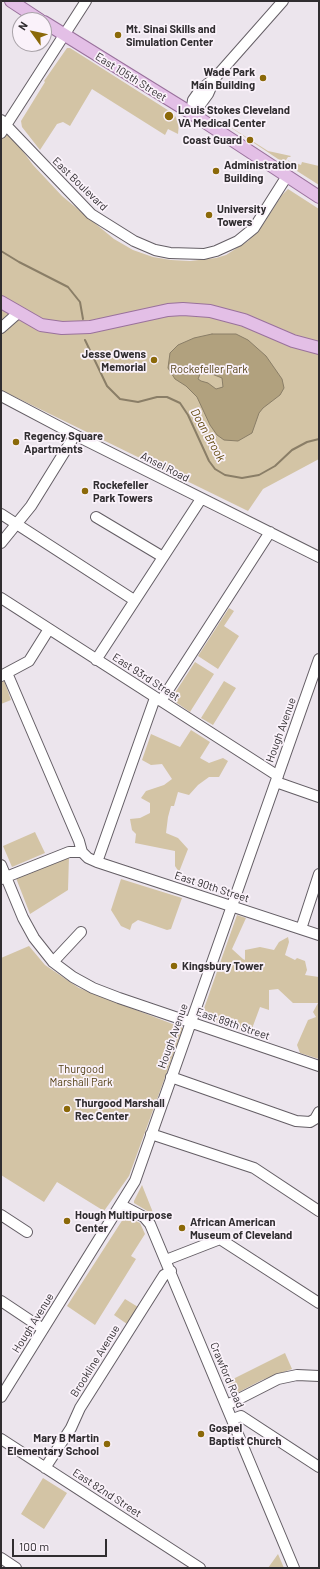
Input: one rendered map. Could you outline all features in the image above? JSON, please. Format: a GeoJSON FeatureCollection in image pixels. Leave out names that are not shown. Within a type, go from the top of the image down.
{"type":"FeatureCollection","features":[{"type":"Feature","properties":{"kind":"main road"},"geometry":{"type":"LineString","coordinates":[[11,1],[28,12]]}},
{"type":"Feature","properties":{"kind":"main road","name":"East 105th Street"},"geometry":{"type":"LineString","coordinates":[[52,27],[191,113],[319,197]]}},
{"type":"Feature","properties":{"kind":"main road"},"geometry":{"type":"LineString","coordinates":[[1,302],[41,325],[78,328],[168,310],[183,309],[210,311],[244,320],[293,341],[319,348]]}},
{"type":"Feature","properties":{"kind":"street"},"geometry":{"type":"LineString","coordinates":[[3,125],[86,1]]}},
{"type":"Feature","properties":{"kind":"street"},"geometry":{"type":"LineString","coordinates":[[191,113],[200,105],[208,94],[215,78],[283,1]]}},
{"type":"Feature","properties":{"kind":"street","name":"East Boulevard"},"geometry":{"type":"LineString","coordinates":[[3,125],[91,214],[134,241],[155,250],[170,253],[204,254],[216,251],[238,241],[258,222],[287,176]]}},
{"type":"Feature","properties":{"kind":"street"},"geometry":{"type":"LineString","coordinates":[[1,328],[18,313]]}},
{"type":"Feature","properties":{"kind":"street","name":"Ansel Road"},"geometry":{"type":"LineString","coordinates":[[2,400],[319,557]]}},
{"type":"Feature","properties":{"kind":"street"},"geometry":{"type":"LineString","coordinates":[[1,543],[31,506],[75,435]]}},
{"type":"Feature","properties":{"kind":"street"},"geometry":{"type":"LineString","coordinates":[[96,660],[201,499]]}},
{"type":"Feature","properties":{"kind":"street"},"geometry":{"type":"LineString","coordinates":[[1,514],[134,600]]}},
{"type":"Feature","properties":{"kind":"street"},"geometry":{"type":"LineString","coordinates":[[96,517],[163,557]]}},
{"type":"Feature","properties":{"kind":"street"},"geometry":{"type":"LineString","coordinates":[[97,862],[158,700],[270,532]]}},
{"type":"Feature","properties":{"kind":"street","name":"East 93rd Street"},"geometry":{"type":"LineString","coordinates":[[1,598],[277,779],[319,797]]}},
{"type":"Feature","properties":{"kind":"street"},"geometry":{"type":"LineString","coordinates":[[4,878],[69,852],[82,852],[79,841],[4,674],[29,661],[49,629]]}},
{"type":"Feature","properties":{"kind":"street","name":"Hough Avenue"},"geometry":{"type":"LineString","coordinates":[[1,1397],[135,1181],[319,659]]}},
{"type":"Feature","properties":{"kind":"street","name":"East 90th Street"},"geometry":{"type":"LineString","coordinates":[[82,852],[97,862],[319,935]]}},
{"type":"Feature","properties":{"kind":"street"},"geometry":{"type":"LineString","coordinates":[[1,865],[4,878],[30,931],[54,962],[81,932]]}},
{"type":"Feature","properties":{"kind":"street"},"geometry":{"type":"LineString","coordinates":[[301,929],[319,874]]}},
{"type":"Feature","properties":{"kind":"street","name":"East 89th Street"},"geometry":{"type":"LineString","coordinates":[[54,962],[73,977],[93,988],[319,1066]]}},
{"type":"Feature","properties":{"kind":"street"},"geometry":{"type":"LineString","coordinates":[[171,1077],[296,1121],[310,1122],[315,1119],[319,1112]]}},
{"type":"Feature","properties":{"kind":"street"},"geometry":{"type":"LineString","coordinates":[[151,1134],[254,1168],[319,1211]]}},
{"type":"Feature","properties":{"kind":"street","name":"Crawford Road"},"geometry":{"type":"LineString","coordinates":[[121,1205],[148,1220],[171,1271],[294,1568]]}},
{"type":"Feature","properties":{"kind":"street"},"geometry":{"type":"LineString","coordinates":[[1,1214],[27,1232]]}},
{"type":"Feature","properties":{"kind":"street"},"geometry":{"type":"LineString","coordinates":[[166,1260],[220,1239],[319,1303]]}},
{"type":"Feature","properties":{"kind":"street","name":"Brookline Avenue"},"geometry":{"type":"LineString","coordinates":[[45,1468],[71,1428],[80,1408],[164,1275],[171,1271]]}},
{"type":"Feature","properties":{"kind":"street"},"geometry":{"type":"LineString","coordinates":[[1,1301],[43,1329]]}},
{"type":"Feature","properties":{"kind":"street"},"geometry":{"type":"LineString","coordinates":[[227,1405],[278,1379],[297,1375],[319,1376]]}},
{"type":"Feature","properties":{"kind":"street"},"geometry":{"type":"LineString","coordinates":[[233,1419],[241,1416],[319,1467]]}},
{"type":"Feature","properties":{"kind":"street","name":"East 82nd Street"},"geometry":{"type":"LineString","coordinates":[[1,1439],[200,1568]]}},
{"type":"Feature","properties":{"kind":"street"},"geometry":{"type":"LineString","coordinates":[[1,1558],[16,1568]]}},
{"type":"Feature","properties":{"kind":"green space"},"geometry":{"type":"Polygon","coordinates":[[[67,48],[70,48],[174,114],[179,123],[178,134],[168,129],[165,135],[92,89],[70,126],[63,122],[57,124],[40,150],[22,127],[21,121],[45,82],[44,81],[67,48]]]}},
{"type":"Feature","properties":{"kind":"green space"},"geometry":{"type":"Polygon","coordinates":[[[218,119],[268,151],[291,156],[288,157],[284,163],[218,119]]]}},
{"type":"Feature","properties":{"kind":"green space","name":"Rockefeller Park"},"geometry":{"type":"Polygon","coordinates":[[[1,123],[7,124],[19,146],[33,165],[62,196],[114,239],[133,250],[153,257],[190,261],[216,258],[226,255],[248,241],[262,226],[282,195],[288,189],[319,209],[319,459],[263,489],[248,511],[1,390],[1,123]]]}},
{"type":"Feature","properties":{"kind":"green space"},"geometry":{"type":"Polygon","coordinates":[[[289,160],[301,165],[302,162],[319,166],[319,185],[286,164],[289,160]]]}},
{"type":"Feature","properties":{"kind":"green space"},"geometry":{"type":"Polygon","coordinates":[[[229,608],[234,611],[224,626],[239,636],[218,669],[198,656],[229,608]]]}},
{"type":"Feature","properties":{"kind":"green space"},"geometry":{"type":"Polygon","coordinates":[[[195,662],[214,674],[190,712],[171,699],[195,662]]]}},
{"type":"Feature","properties":{"kind":"green space"},"geometry":{"type":"Polygon","coordinates":[[[4,680],[11,700],[1,704],[1,682],[4,680]]]}},
{"type":"Feature","properties":{"kind":"green space"},"geometry":{"type":"Polygon","coordinates":[[[224,681],[236,688],[213,725],[201,718],[224,681]]]}},
{"type":"Feature","properties":{"kind":"green space"},"geometry":{"type":"Polygon","coordinates":[[[191,730],[210,742],[200,758],[209,763],[223,758],[228,761],[219,777],[209,777],[198,785],[189,795],[178,792],[174,806],[171,806],[166,833],[178,838],[188,849],[179,872],[175,866],[175,851],[135,843],[136,834],[132,830],[130,819],[140,818],[150,813],[150,803],[141,798],[146,791],[164,785],[172,779],[162,764],[151,765],[142,760],[151,734],[180,747],[191,730]]]}},
{"type":"Feature","properties":{"kind":"green space"},"geometry":{"type":"Polygon","coordinates":[[[35,832],[45,853],[12,867],[3,846],[35,832]]]}},
{"type":"Feature","properties":{"kind":"green space"},"geometry":{"type":"Polygon","coordinates":[[[69,856],[68,890],[30,914],[16,878],[69,856]]]}},
{"type":"Feature","properties":{"kind":"green space"},"geometry":{"type":"Polygon","coordinates":[[[121,879],[182,898],[171,929],[167,930],[138,920],[132,924],[130,930],[121,926],[111,910],[121,879]]]}},
{"type":"Feature","properties":{"kind":"green space"},"geometry":{"type":"Polygon","coordinates":[[[237,915],[246,918],[232,949],[243,959],[245,960],[245,950],[260,947],[274,950],[279,942],[288,937],[289,942],[285,955],[295,960],[297,958],[305,961],[307,970],[305,975],[319,977],[319,1059],[300,1053],[297,1045],[308,1020],[316,1017],[313,1012],[318,1003],[293,1003],[278,989],[269,990],[269,1010],[260,1007],[250,1034],[201,1017],[237,915]]]}},
{"type":"Feature","properties":{"kind":"green space","name":"Thurgood Marshall Park"},"geometry":{"type":"Polygon","coordinates":[[[29,946],[45,965],[79,988],[183,1028],[129,1176],[104,1211],[57,1182],[44,1202],[1,1175],[1,958],[29,946]]]}},
{"type":"Feature","properties":{"kind":"green space"},"geometry":{"type":"Polygon","coordinates":[[[142,1185],[154,1215],[134,1203],[142,1185]]]}},
{"type":"Feature","properties":{"kind":"green space"},"geometry":{"type":"Polygon","coordinates":[[[125,1216],[140,1223],[145,1234],[131,1256],[136,1259],[95,1325],[67,1306],[125,1216]]]}},
{"type":"Feature","properties":{"kind":"green space"},"geometry":{"type":"Polygon","coordinates":[[[125,1299],[138,1307],[127,1324],[114,1315],[125,1299]]]}},
{"type":"Feature","properties":{"kind":"green space"},"geometry":{"type":"Polygon","coordinates":[[[285,1353],[292,1369],[262,1380],[233,1395],[227,1382],[285,1353]]]}},
{"type":"Feature","properties":{"kind":"green space"},"geometry":{"type":"Polygon","coordinates":[[[43,1478],[67,1493],[44,1529],[21,1514],[43,1478]]]}},
{"type":"Feature","properties":{"kind":"green space"},"geometry":{"type":"Polygon","coordinates":[[[278,1554],[284,1568],[268,1568],[278,1554]]]}},
{"type":"Feature","properties":{"kind":"shaded area"},"geometry":{"type":"Polygon","coordinates":[[[212,334],[236,334],[248,340],[266,356],[282,379],[284,388],[280,395],[259,413],[252,433],[238,441],[224,440],[217,435],[210,425],[197,397],[186,386],[175,379],[168,368],[170,353],[178,345],[194,338],[212,334]],[[207,372],[200,374],[198,379],[208,383],[216,389],[223,387],[222,378],[207,372]]]}},
{"type":"Feature","properties":{"kind":"waterway","name":"Doan Brook"},"geometry":{"type":"LineString","coordinates":[[1,251],[68,287],[80,302],[83,319]]}},
{"type":"Feature","properties":{"kind":"waterway","name":"Doan Brook"},"geometry":{"type":"LineString","coordinates":[[85,340],[107,386],[120,399],[138,402],[157,397],[167,397],[180,403],[188,415],[209,461],[215,469],[225,475],[242,478],[259,475],[275,466],[292,450],[307,442],[319,439]]}},
{"type":"Feature","properties":{"kind":"place","name":"Mt. Sinai Skills and Simulation Center"},"geometry":{"type":"Point","coordinates":[118,35]}},
{"type":"Feature","properties":{"kind":"place","name":"Wade Park Main Building"},"geometry":{"type":"Point","coordinates":[263,78]}},
{"type":"Feature","properties":{"kind":"place","name":"Louis Stokes Cleveland VA Medical Center"},"geometry":{"type":"Point","coordinates":[169,116]}},
{"type":"Feature","properties":{"kind":"place","name":"Coast Guard"},"geometry":{"type":"Point","coordinates":[250,140]}},
{"type":"Feature","properties":{"kind":"place","name":"Administration Building"},"geometry":{"type":"Point","coordinates":[216,171]}},
{"type":"Feature","properties":{"kind":"place","name":"University Towers"},"geometry":{"type":"Point","coordinates":[209,215]}},
{"type":"Feature","properties":{"kind":"place","name":"Jesse Owens Memorial"},"geometry":{"type":"Point","coordinates":[154,360]}},
{"type":"Feature","properties":{"kind":"place","name":"Regency Square Apartments"},"geometry":{"type":"Point","coordinates":[16,442]}},
{"type":"Feature","properties":{"kind":"place","name":"Rockefeller Park Towers"},"geometry":{"type":"Point","coordinates":[85,491]}},
{"type":"Feature","properties":{"kind":"place","name":"Kingsbury Tower"},"geometry":{"type":"Point","coordinates":[174,966]}},
{"type":"Feature","properties":{"kind":"place","name":"Thurgood Marshall Rec Center"},"geometry":{"type":"Point","coordinates":[67,1109]}},
{"type":"Feature","properties":{"kind":"place","name":"Hough Multipurpose Center"},"geometry":{"type":"Point","coordinates":[67,1221]}},
{"type":"Feature","properties":{"kind":"place","name":"African American Museum of Cleveland"},"geometry":{"type":"Point","coordinates":[182,1228]}},
{"type":"Feature","properties":{"kind":"place","name":"Gospel Baptist Church"},"geometry":{"type":"Point","coordinates":[201,1434]}},
{"type":"Feature","properties":{"kind":"place","name":"Mary B Martin Elementary School"},"geometry":{"type":"Point","coordinates":[107,1444]}}]}
